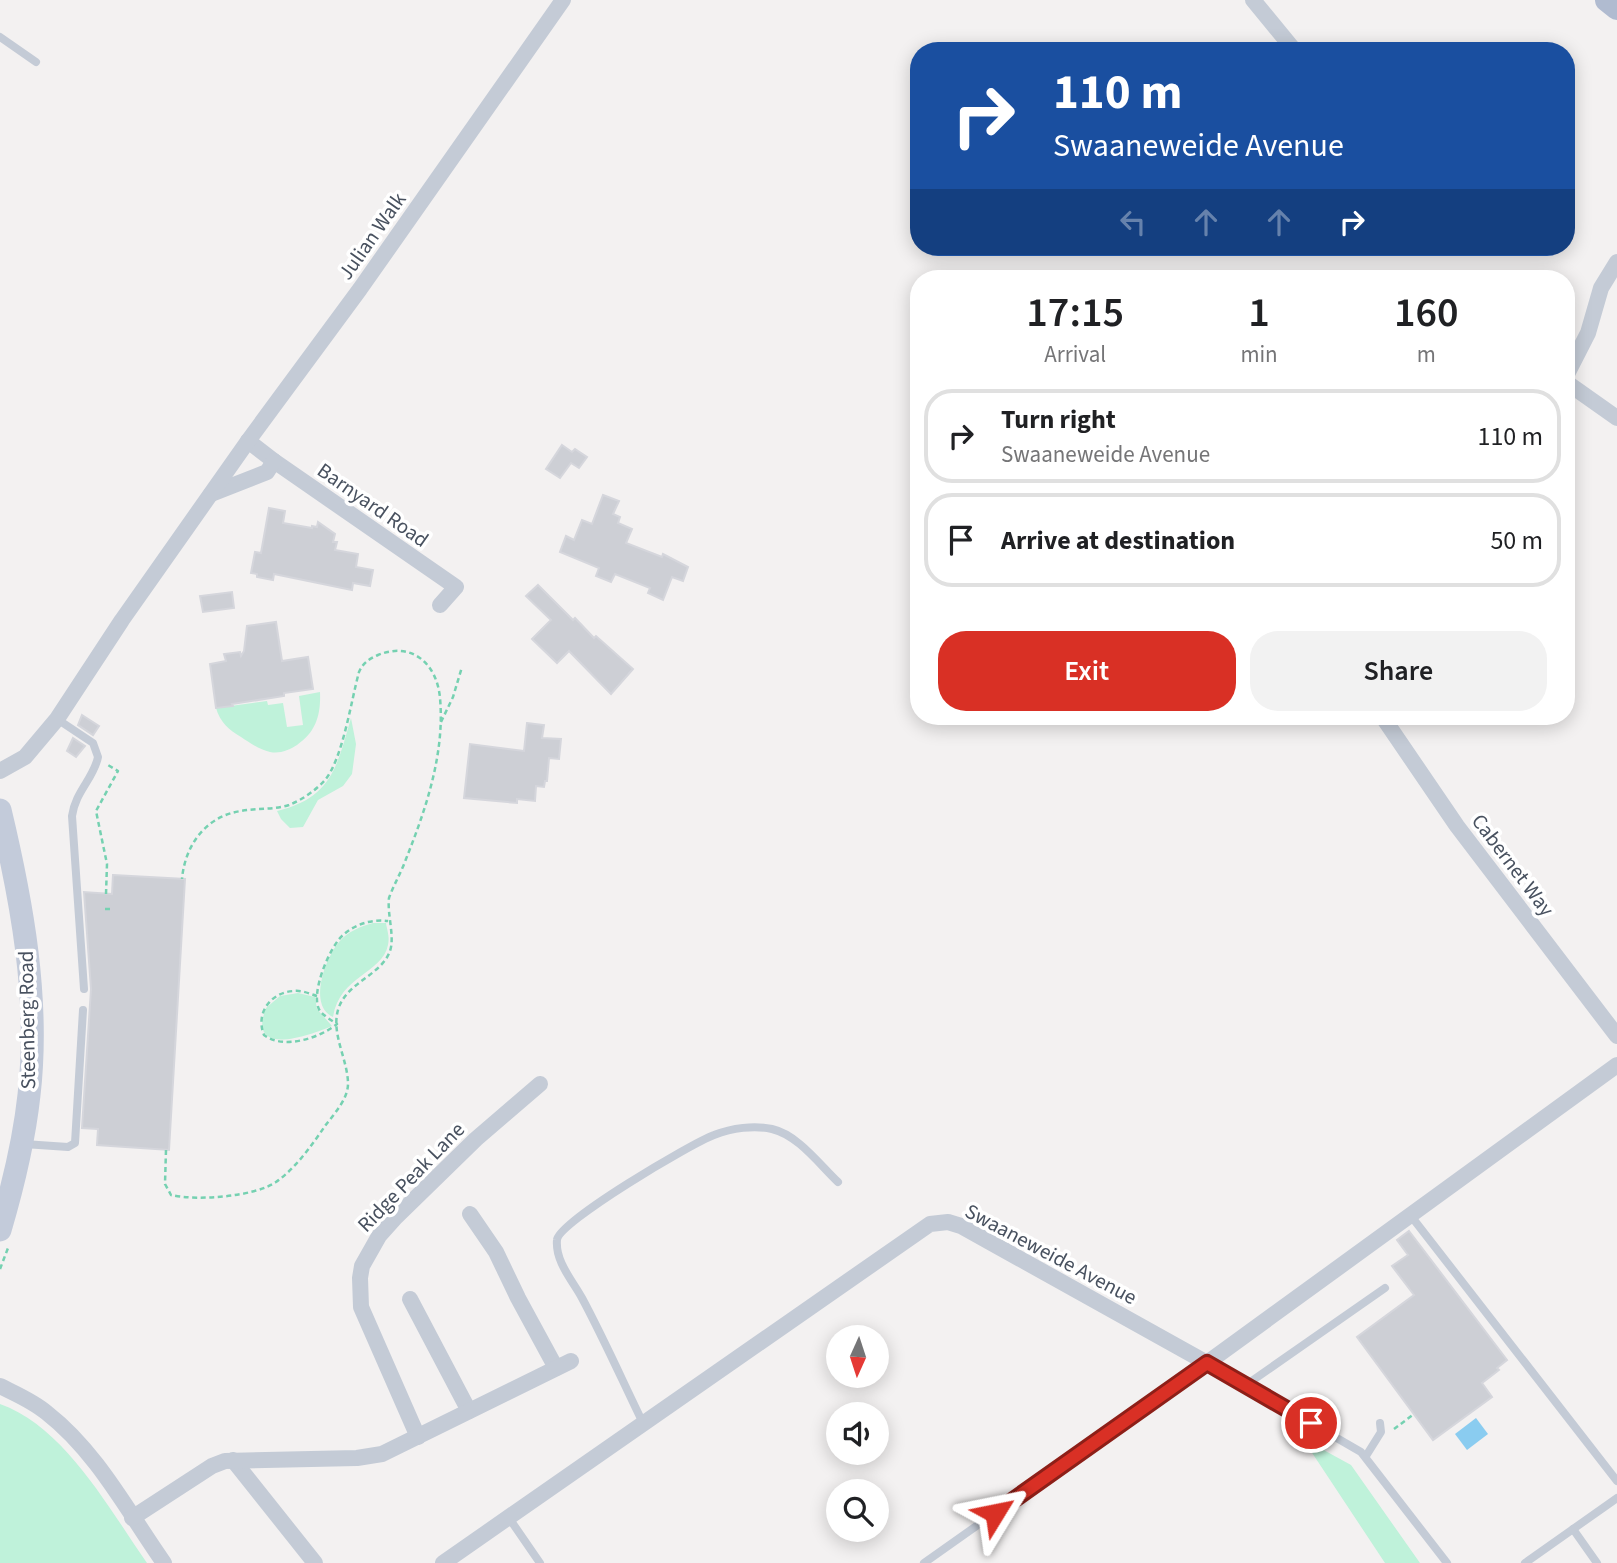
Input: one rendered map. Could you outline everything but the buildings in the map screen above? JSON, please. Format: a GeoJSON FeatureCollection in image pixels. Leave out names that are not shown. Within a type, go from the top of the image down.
{"type":"FeatureCollection","features":[{"type":"Feature","properties":{"kind":"main road"},"geometry":{"type":"LineString","coordinates":[[1607,0],[1617,8]]}},
{"type":"Feature","properties":{"kind":"main road","name":"Steenberg Road"},"geometry":{"type":"LineString","coordinates":[[0,810],[15,872],[31,1016],[30,1092],[22,1144],[0,1230]]}},
{"type":"Feature","properties":{"kind":"street","name":"Julian Walk"},"geometry":{"type":"LineString","coordinates":[[0,771],[25,757],[57,719],[122,620],[248,441],[360,289],[564,0]]}},
{"type":"Feature","properties":{"kind":"street"},"geometry":{"type":"LineString","coordinates":[[1253,0],[1288,42]]}},
{"type":"Feature","properties":{"kind":"street"},"geometry":{"type":"LineString","coordinates":[[1575,358],[1588,333],[1601,288],[1617,262]]}},
{"type":"Feature","properties":{"kind":"street"},"geometry":{"type":"LineString","coordinates":[[1575,388],[1617,418]]}},
{"type":"Feature","properties":{"kind":"street","name":"Barnyard Road"},"geometry":{"type":"LineString","coordinates":[[248,441],[456,587],[440,606]]}},
{"type":"Feature","properties":{"kind":"street"},"geometry":{"type":"LineString","coordinates":[[211,494],[267,472],[274,461]]}},
{"type":"Feature","properties":{"kind":"street","name":"Cabernet Way"},"geometry":{"type":"LineString","coordinates":[[1388,725],[1457,826],[1616,1033]]}},
{"type":"Feature","properties":{"kind":"street"},"geometry":{"type":"LineString","coordinates":[[1207,1363],[1617,1065]]}},
{"type":"Feature","properties":{"kind":"street","name":"Ridge Peak Lane"},"geometry":{"type":"LineString","coordinates":[[418,1437],[361,1307],[359,1286],[362,1266],[379,1236],[396,1217],[476,1139],[540,1084]]}},
{"type":"Feature","properties":{"kind":"street"},"geometry":{"type":"LineString","coordinates":[[132,1518],[212,1466],[233,1460],[368,1457],[382,1454],[563,1365],[514,1290],[496,1252],[470,1214]]}},
{"type":"Feature","properties":{"kind":"street","name":"Swaaneweide Avenue"},"geometry":{"type":"LineString","coordinates":[[443,1563],[923,1228],[938,1222],[961,1226],[1207,1363]]}},
{"type":"Feature","properties":{"kind":"street"},"geometry":{"type":"LineString","coordinates":[[410,1298],[469,1411]]}},
{"type":"Feature","properties":{"kind":"street"},"geometry":{"type":"LineString","coordinates":[[0,1386],[45,1410],[75,1438],[91,1456],[164,1563]]}},
{"type":"Feature","properties":{"kind":"street"},"geometry":{"type":"LineString","coordinates":[[233,1460],[315,1563]]}},
{"type":"Feature","properties":{"kind":"lane"},"geometry":{"type":"LineString","coordinates":[[0,37],[36,62]]}},
{"type":"Feature","properties":{"kind":"lane"},"geometry":{"type":"LineString","coordinates":[[57,719],[93,743],[98,757],[94,769],[77,795],[72,816],[84,989]]}},
{"type":"Feature","properties":{"kind":"lane"},"geometry":{"type":"LineString","coordinates":[[22,1144],[68,1147],[75,1143],[83,1010]]}},
{"type":"Feature","properties":{"kind":"lane"},"geometry":{"type":"LineString","coordinates":[[644,1424],[582,1297],[562,1264],[556,1239],[559,1233],[572,1221],[649,1169],[714,1135],[743,1127],[772,1129],[789,1136],[838,1182]]}},
{"type":"Feature","properties":{"kind":"lane"},"geometry":{"type":"LineString","coordinates":[[1412,1216],[1617,1481]]}},
{"type":"Feature","properties":{"kind":"lane"},"geometry":{"type":"LineString","coordinates":[[1246,1385],[1385,1288]]}},
{"type":"Feature","properties":{"kind":"lane"},"geometry":{"type":"LineString","coordinates":[[930,1561],[1207,1363]]}},
{"type":"Feature","properties":{"kind":"lane","name":"Swaaneweide Avenue"},"geometry":{"type":"LineString","coordinates":[[1207,1363],[1348,1443],[1366,1456],[1447,1563]]}},
{"type":"Feature","properties":{"kind":"lane"},"geometry":{"type":"LineString","coordinates":[[1366,1456],[1380,1428]]}},
{"type":"Feature","properties":{"kind":"lane"},"geometry":{"type":"LineString","coordinates":[[1525,1563],[1617,1498]]}},
{"type":"Feature","properties":{"kind":"lane"},"geometry":{"type":"LineString","coordinates":[[509,1518],[540,1563]]}},
{"type":"Feature","properties":{"kind":"lane"},"geometry":{"type":"LineString","coordinates":[[1573,1529],[1597,1563]]}},
{"type":"Feature","properties":{"kind":"path"},"geometry":{"type":"LineString","coordinates":[[166,1150],[165,1184],[171,1195],[181,1198],[219,1196],[274,1184],[314,1142],[340,1106],[348,1086],[337,1024],[338,1010],[350,989],[386,960],[391,949],[388,921],[391,890],[420,825],[431,787],[440,699],[431,670],[423,661],[405,650],[386,652],[363,664],[339,751],[332,770],[324,781],[311,793],[290,805],[242,810],[217,819],[194,840],[185,861],[182,879]]}},
{"type":"Feature","properties":{"kind":"path"},"geometry":{"type":"LineString","coordinates":[[439,725],[453,697],[462,667]]}},
{"type":"Feature","properties":{"kind":"path"},"geometry":{"type":"LineString","coordinates":[[106,894],[107,864],[96,811],[118,771],[108,766],[109,758]]}},
{"type":"Feature","properties":{"kind":"path"},"geometry":{"type":"LineString","coordinates":[[105,909],[111,909]]}},
{"type":"Feature","properties":{"kind":"path"},"geometry":{"type":"LineString","coordinates":[[337,1024],[320,1012],[317,996],[330,953],[341,936],[360,924],[388,921]]}},
{"type":"Feature","properties":{"kind":"path"},"geometry":{"type":"LineString","coordinates":[[317,996],[292,991],[274,997],[264,1007],[261,1028],[264,1035],[278,1042],[291,1042],[320,1033],[337,1024]]}},
{"type":"Feature","properties":{"kind":"path"},"geometry":{"type":"LineString","coordinates":[[1380,1428],[1387,1434],[1414,1414]]}},
{"type":"Feature","properties":{"kind":"green space"},"geometry":{"type":"Polygon","coordinates":[[[320,692],[320,708],[313,729],[297,745],[281,752],[263,750],[251,744],[229,728],[216,708],[267,701],[268,705],[283,703],[287,727],[303,725],[299,696],[320,692]]]}},
{"type":"Feature","properties":{"kind":"green space"},"geometry":{"type":"Polygon","coordinates":[[[351,718],[356,744],[352,774],[343,786],[318,800],[303,827],[290,828],[277,811],[310,798],[321,789],[336,765],[351,718]]]}},
{"type":"Feature","properties":{"kind":"green space"},"geometry":{"type":"Polygon","coordinates":[[[373,923],[386,923],[389,942],[384,955],[344,992],[333,1017],[321,1003],[324,970],[339,942],[346,935],[373,923]]]}},
{"type":"Feature","properties":{"kind":"green space"},"geometry":{"type":"Polygon","coordinates":[[[298,993],[315,997],[317,1009],[332,1026],[284,1040],[265,1034],[262,1024],[266,1008],[280,996],[298,993]]]}},
{"type":"Feature","properties":{"kind":"green space"},"geometry":{"type":"Polygon","coordinates":[[[0,1404],[23,1415],[65,1450],[101,1495],[147,1563],[0,1563],[0,1404]]]}},
{"type":"Feature","properties":{"kind":"green space"},"geometry":{"type":"Polygon","coordinates":[[[1289,1418],[1309,1442],[1351,1465],[1420,1563],[1385,1563],[1289,1418]]]}},
{"type":"Feature","properties":{"kind":"water"},"geometry":{"type":"Polygon","coordinates":[[[1476,1418],[1488,1434],[1467,1450],[1455,1434],[1476,1418]]]}},
{"type":"Feature","properties":{"kind":"route"},"geometry":{"type":"LineString","coordinates":[[995,1513],[1207,1363],[1311,1423]]}}]}
